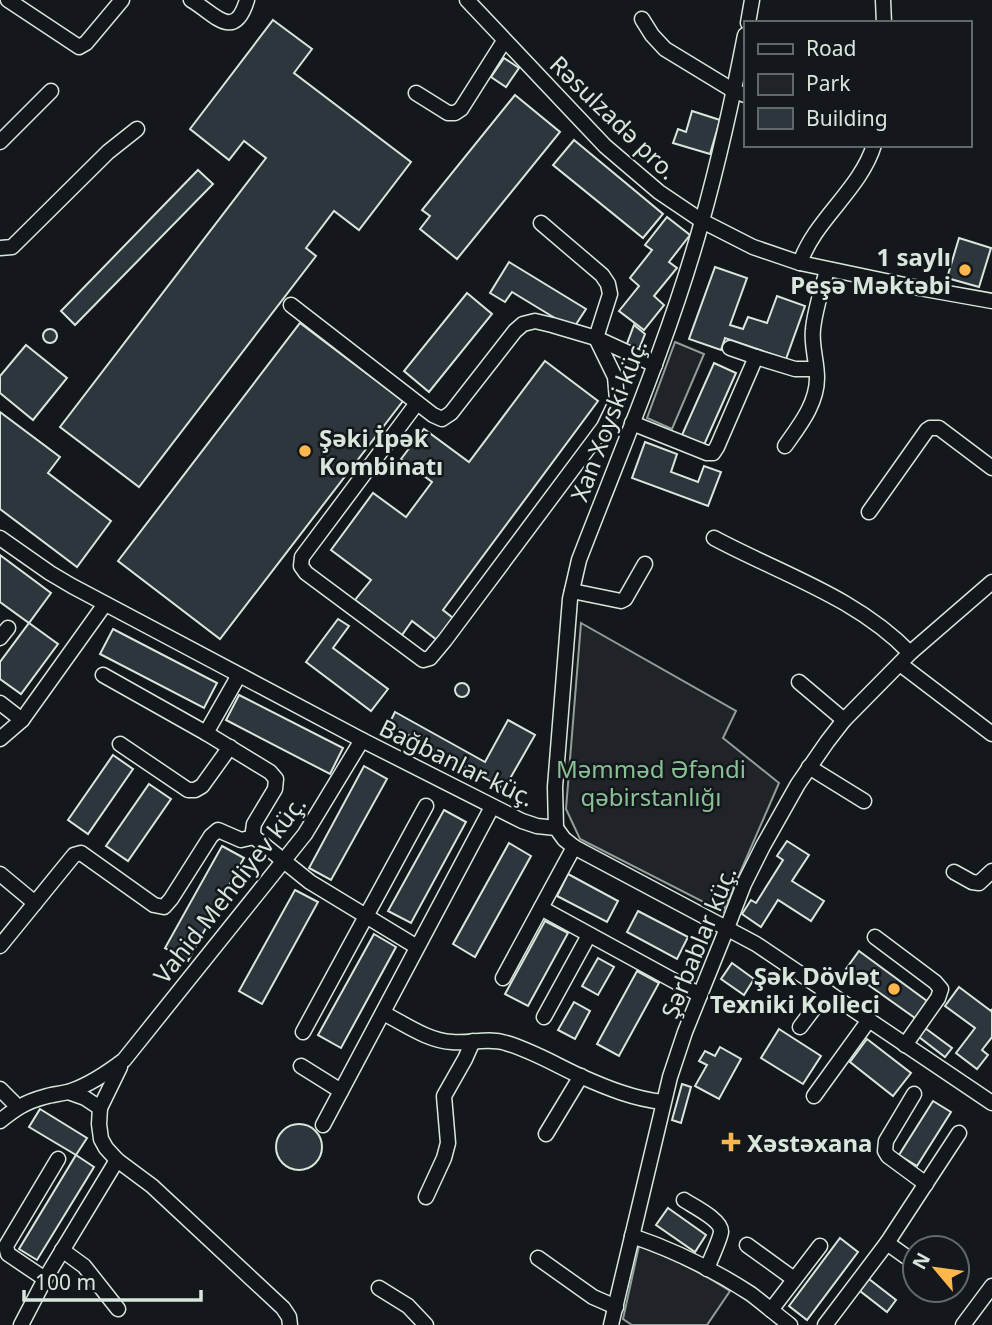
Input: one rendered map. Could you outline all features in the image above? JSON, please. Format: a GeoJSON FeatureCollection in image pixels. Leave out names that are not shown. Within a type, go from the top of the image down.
{"type":"FeatureCollection","features":[{"type":"Feature","properties":{"kind":"street"},"geometry":{"type":"LineString","coordinates":[[8,0],[79,47],[86,43],[122,0]]}},
{"type":"Feature","properties":{"kind":"street"},"geometry":{"type":"LineString","coordinates":[[191,0],[225,23],[231,23],[244,10],[247,0]]}},
{"type":"Feature","properties":{"kind":"street","name":"Rəsulzadə pro."},"geometry":{"type":"LineString","coordinates":[[467,0],[589,131],[625,165],[669,200],[702,221],[753,247],[800,263],[992,301]]}},
{"type":"Feature","properties":{"kind":"street"},"geometry":{"type":"LineString","coordinates":[[748,21],[752,0]]}},
{"type":"Feature","properties":{"kind":"street"},"geometry":{"type":"LineString","coordinates":[[883,0],[884,21]]}},
{"type":"Feature","properties":{"kind":"street"},"geometry":{"type":"LineString","coordinates":[[642,19],[652,35],[666,49],[740,93]]}},
{"type":"Feature","properties":{"kind":"street"},"geometry":{"type":"LineString","coordinates":[[416,93],[449,113],[455,113],[504,40]]}},
{"type":"Feature","properties":{"kind":"street","name":"Xan Xoyski küç."},"geometry":{"type":"LineString","coordinates":[[556,828],[555,787],[572,591],[579,560],[654,365],[702,221],[740,93],[744,47]]}},
{"type":"Feature","properties":{"kind":"street"},"geometry":{"type":"LineString","coordinates":[[0,142],[51,91]]}},
{"type":"Feature","properties":{"kind":"street"},"geometry":{"type":"LineString","coordinates":[[0,248],[12,247],[108,152],[137,129]]}},
{"type":"Feature","properties":{"kind":"street"},"geometry":{"type":"LineString","coordinates":[[800,263],[810,240],[857,177],[873,147]]}},
{"type":"Feature","properties":{"kind":"street"},"geometry":{"type":"LineString","coordinates":[[417,403],[302,557],[301,566],[306,573],[423,660],[430,658],[445,640],[604,427],[617,400],[615,377],[596,338],[610,294],[608,284],[602,275],[541,223]]}},
{"type":"Feature","properties":{"kind":"street"},"geometry":{"type":"LineString","coordinates":[[785,446],[806,417],[814,396],[817,379],[813,326],[827,270]]}},
{"type":"Feature","properties":{"kind":"street"},"geometry":{"type":"LineString","coordinates":[[291,305],[432,415],[442,419],[451,413],[523,324],[535,321],[552,324],[596,338],[654,365]]}},
{"type":"Feature","properties":{"kind":"street"},"geometry":{"type":"LineString","coordinates":[[730,348],[795,369],[816,369]]}},
{"type":"Feature","properties":{"kind":"street"},"geometry":{"type":"LineString","coordinates":[[632,423],[713,453],[756,357]]}},
{"type":"Feature","properties":{"kind":"street"},"geometry":{"type":"LineString","coordinates":[[869,512],[930,428],[939,428],[992,468]]}},
{"type":"Feature","properties":{"kind":"street","name":"Bağbanlar küç."},"geometry":{"type":"LineString","coordinates":[[0,538],[50,573],[105,604],[362,740],[492,807],[537,826],[556,828],[574,847],[756,944],[992,1103]]}},
{"type":"Feature","properties":{"kind":"street"},"geometry":{"type":"LineString","coordinates":[[713,538],[787,572],[856,609],[894,636],[905,658],[992,734]]}},
{"type":"Feature","properties":{"kind":"street"},"geometry":{"type":"LineString","coordinates":[[572,591],[621,601],[625,599],[645,564]]}},
{"type":"Feature","properties":{"kind":"street","name":"Şərbablar küç."},"geometry":{"type":"LineString","coordinates":[[612,1325],[663,1102],[685,1032],[744,884],[763,846],[809,767],[844,720],[905,658],[992,582]]}},
{"type":"Feature","properties":{"kind":"street"},"geometry":{"type":"LineString","coordinates":[[0,739],[22,720],[105,604]]}},
{"type":"Feature","properties":{"kind":"street"},"geometry":{"type":"LineString","coordinates":[[103,675],[270,772],[276,779],[275,789],[254,824],[254,837],[310,882],[417,947]]}},
{"type":"Feature","properties":{"kind":"street"},"geometry":{"type":"LineString","coordinates":[[206,733],[239,675]]}},
{"type":"Feature","properties":{"kind":"street"},"geometry":{"type":"LineString","coordinates":[[799,682],[844,720]]}},
{"type":"Feature","properties":{"kind":"street"},"geometry":{"type":"LineString","coordinates":[[0,703],[22,720]]}},
{"type":"Feature","properties":{"kind":"street","name":"Vahid Mehdiyev küç."},"geometry":{"type":"LineString","coordinates":[[290,1325],[289,1317],[283,1308],[152,1186],[117,1160],[106,1148],[101,1139],[100,1108],[124,1060],[317,817],[362,740]]}},
{"type":"Feature","properties":{"kind":"street"},"geometry":{"type":"LineString","coordinates":[[120,744],[188,790],[202,786],[230,747]]}},
{"type":"Feature","properties":{"kind":"street"},"geometry":{"type":"LineString","coordinates":[[809,767],[864,801]]}},
{"type":"Feature","properties":{"kind":"street"},"geometry":{"type":"LineString","coordinates":[[303,1032],[426,806]]}},
{"type":"Feature","properties":{"kind":"street"},"geometry":{"type":"LineString","coordinates":[[323,1125],[492,807]]}},
{"type":"Feature","properties":{"kind":"street"},"geometry":{"type":"LineString","coordinates":[[0,946],[74,855],[81,853],[154,905],[164,907],[172,899],[211,836],[218,830],[241,840],[254,837]]}},
{"type":"Feature","properties":{"kind":"street"},"geometry":{"type":"LineString","coordinates":[[503,978],[574,847]]}},
{"type":"Feature","properties":{"kind":"street"},"geometry":{"type":"LineString","coordinates":[[954,872],[979,883],[992,871]]}},
{"type":"Feature","properties":{"kind":"street"},"geometry":{"type":"LineString","coordinates":[[0,874],[35,903]]}},
{"type":"Feature","properties":{"kind":"street"},"geometry":{"type":"LineString","coordinates":[[541,908],[700,995]]}},
{"type":"Feature","properties":{"kind":"street"},"geometry":{"type":"LineString","coordinates":[[544,1017],[589,934]]}},
{"type":"Feature","properties":{"kind":"street"},"geometry":{"type":"LineString","coordinates":[[875,937],[941,989],[938,998],[905,1045]]}},
{"type":"Feature","properties":{"kind":"street"},"geometry":{"type":"LineString","coordinates":[[800,1027],[827,992]]}},
{"type":"Feature","properties":{"kind":"street"},"geometry":{"type":"LineString","coordinates":[[383,1013],[436,1040],[454,1043],[503,1042],[538,1054],[628,1096],[663,1102]]}},
{"type":"Feature","properties":{"kind":"street"},"geometry":{"type":"LineString","coordinates":[[814,1096],[869,1020]]}},
{"type":"Feature","properties":{"kind":"street"},"geometry":{"type":"LineString","coordinates":[[426,1198],[448,1143],[444,1096],[473,1041]]}},
{"type":"Feature","properties":{"kind":"street","name":"Vahid Mehdiyev küç."},"geometry":{"type":"LineString","coordinates":[[0,1121],[18,1107],[86,1085],[124,1060]]}},
{"type":"Feature","properties":{"kind":"street"},"geometry":{"type":"LineString","coordinates":[[301,1066],[341,1091]]}},
{"type":"Feature","properties":{"kind":"street"},"geometry":{"type":"LineString","coordinates":[[546,1134],[581,1076]]}},
{"type":"Feature","properties":{"kind":"street"},"geometry":{"type":"LineString","coordinates":[[0,1089],[18,1107]]}},
{"type":"Feature","properties":{"kind":"street"},"geometry":{"type":"LineString","coordinates":[[68,1092],[85,1098],[100,1108]]}},
{"type":"Feature","properties":{"kind":"street"},"geometry":{"type":"LineString","coordinates":[[914,1094],[886,1140],[885,1151],[926,1184]]}},
{"type":"Feature","properties":{"kind":"street"},"geometry":{"type":"LineString","coordinates":[[825,1325],[887,1243],[959,1133]]}},
{"type":"Feature","properties":{"kind":"street"},"geometry":{"type":"LineString","coordinates":[[45,1279],[8,1254],[6,1246],[58,1159]]}},
{"type":"Feature","properties":{"kind":"street"},"geometry":{"type":"LineString","coordinates":[[21,1325],[45,1279],[117,1160]]}},
{"type":"Feature","properties":{"kind":"street"},"geometry":{"type":"LineString","coordinates":[[684,1200],[720,1225],[721,1232],[706,1269]]}},
{"type":"Feature","properties":{"kind":"street"},"geometry":{"type":"LineString","coordinates":[[632,1236],[673,1251],[706,1269],[752,1296],[790,1325]]}},
{"type":"Feature","properties":{"kind":"street"},"geometry":{"type":"LineString","coordinates":[[887,1243],[901,1253]]}},
{"type":"Feature","properties":{"kind":"street"},"geometry":{"type":"LineString","coordinates":[[747,1245],[794,1279]]}},
{"type":"Feature","properties":{"kind":"street"},"geometry":{"type":"LineString","coordinates":[[771,1310],[820,1246]]}},
{"type":"Feature","properties":{"kind":"street"},"geometry":{"type":"LineString","coordinates":[[62,1250],[84,1266],[118,1309]]}},
{"type":"Feature","properties":{"kind":"street"},"geometry":{"type":"LineString","coordinates":[[538,1258],[593,1297],[616,1307]]}},
{"type":"Feature","properties":{"kind":"street"},"geometry":{"type":"LineString","coordinates":[[963,1325],[992,1286]]}},
{"type":"Feature","properties":{"kind":"street"},"geometry":{"type":"LineString","coordinates":[[379,1288],[408,1306],[426,1325]]}},
{"type":"Feature","properties":{"kind":"green space"},"geometry":{"type":"Polygon","coordinates":[[[675,342],[704,354],[672,429],[647,418],[675,342]]]}},
{"type":"Feature","properties":{"kind":"green space","name":"Məmməd Əfəndi qəbirstanlığı"},"geometry":{"type":"Polygon","coordinates":[[[581,623],[736,711],[723,738],[779,783],[723,912],[580,839],[566,809],[581,623]]]}},
{"type":"Feature","properties":{"kind":"green space"},"geometry":{"type":"Polygon","coordinates":[[[639,1246],[686,1266],[730,1291],[707,1325],[632,1325],[623,1319],[639,1246]]]}},
{"type":"Feature","properties":{"kind":"building"},"geometry":{"type":"Polygon","coordinates":[[[273,20],[312,49],[294,73],[411,162],[359,230],[334,211],[306,248],[316,256],[139,487],[60,427],[266,158],[244,141],[229,160],[190,129],[273,20]]]}},
{"type":"Feature","properties":{"kind":"building"},"geometry":{"type":"Polygon","coordinates":[[[504,58],[519,68],[506,87],[491,77],[504,58]]]}},
{"type":"Feature","properties":{"kind":"building"},"geometry":{"type":"Polygon","coordinates":[[[515,95],[560,132],[457,259],[420,229],[430,216],[422,210],[515,95]]]}},
{"type":"Feature","properties":{"kind":"building"},"geometry":{"type":"Polygon","coordinates":[[[692,111],[720,120],[710,154],[673,143],[678,129],[686,132],[692,111]]]}},
{"type":"Feature","properties":{"kind":"building"},"geometry":{"type":"Polygon","coordinates":[[[574,140],[663,214],[643,238],[553,165],[574,140]]]}},
{"type":"Feature","properties":{"kind":"building"},"geometry":{"type":"Polygon","coordinates":[[[198,170],[213,184],[75,325],[61,311],[198,170]]]}},
{"type":"Feature","properties":{"kind":"building"},"geometry":{"type":"Polygon","coordinates":[[[667,217],[690,235],[669,262],[677,268],[654,296],[664,305],[644,330],[619,311],[639,286],[630,278],[652,250],[645,245],[667,217]]]}},
{"type":"Feature","properties":{"kind":"building"},"geometry":{"type":"Polygon","coordinates":[[[959,238],[991,248],[979,287],[947,278],[959,238]]]}},
{"type":"Feature","properties":{"kind":"building"},"geometry":{"type":"Polygon","coordinates":[[[509,262],[586,309],[573,329],[512,292],[505,302],[490,293],[509,262]]]}},
{"type":"Feature","properties":{"kind":"building"},"geometry":{"type":"Polygon","coordinates":[[[715,267],[747,278],[730,325],[743,329],[748,317],[767,323],[777,296],[805,306],[786,359],[725,338],[721,350],[689,339],[715,267]]]}},
{"type":"Feature","properties":{"kind":"building"},"geometry":{"type":"Polygon","coordinates":[[[467,293],[492,314],[429,392],[404,371],[467,293]]]}},
{"type":"Feature","properties":{"kind":"building"},"geometry":{"type":"Polygon","coordinates":[[[300,323],[403,401],[220,639],[118,561],[300,323]]]}},
{"type":"Feature","properties":{"kind":"building"},"geometry":{"type":"Polygon","coordinates":[[[634,325],[645,334],[637,354],[625,349],[634,325]]]}},
{"type":"Feature","properties":{"kind":"building"},"geometry":{"type":"Polygon","coordinates":[[[47,329],[53,329],[57,336],[53,343],[47,343],[43,339],[43,333],[47,329]]]}},
{"type":"Feature","properties":{"kind":"building"},"geometry":{"type":"Polygon","coordinates":[[[26,345],[67,378],[33,420],[0,393],[0,376],[26,345]]]}},
{"type":"Feature","properties":{"kind":"building"},"geometry":{"type":"Polygon","coordinates":[[[545,361],[598,401],[443,610],[453,618],[437,640],[412,621],[402,635],[355,600],[371,580],[331,550],[373,493],[406,517],[432,482],[401,459],[424,429],[469,462],[545,361]]]}},
{"type":"Feature","properties":{"kind":"building"},"geometry":{"type":"Polygon","coordinates":[[[714,363],[736,373],[704,445],[682,435],[714,363]]]}},
{"type":"Feature","properties":{"kind":"building"},"geometry":{"type":"Polygon","coordinates":[[[0,412],[60,457],[48,473],[111,521],[77,567],[0,509],[0,412]]]}},
{"type":"Feature","properties":{"kind":"building"},"geometry":{"type":"Polygon","coordinates":[[[645,442],[677,454],[671,472],[698,482],[704,466],[721,472],[708,506],[632,478],[645,442]]]}},
{"type":"Feature","properties":{"kind":"building"},"geometry":{"type":"Polygon","coordinates":[[[0,555],[51,593],[29,623],[0,602],[0,555]]]}},
{"type":"Feature","properties":{"kind":"building"},"geometry":{"type":"Polygon","coordinates":[[[338,619],[349,626],[333,648],[388,689],[371,711],[306,662],[338,619]]]}},
{"type":"Feature","properties":{"kind":"building"},"geometry":{"type":"Polygon","coordinates":[[[29,623],[58,644],[21,694],[0,679],[0,662],[29,623]]]}},
{"type":"Feature","properties":{"kind":"building"},"geometry":{"type":"Polygon","coordinates":[[[113,629],[217,683],[204,708],[100,654],[113,629]]]}},
{"type":"Feature","properties":{"kind":"building"},"geometry":{"type":"Polygon","coordinates":[[[459,683],[465,683],[469,690],[465,697],[459,697],[455,693],[455,687],[459,683]]]}},
{"type":"Feature","properties":{"kind":"building"},"geometry":{"type":"Polygon","coordinates":[[[239,695],[343,748],[330,774],[226,720],[239,695]]]}},
{"type":"Feature","properties":{"kind":"building"},"geometry":{"type":"Polygon","coordinates":[[[395,712],[485,762],[508,720],[535,735],[504,789],[389,724],[395,712]]]}},
{"type":"Feature","properties":{"kind":"building"},"geometry":{"type":"Polygon","coordinates":[[[113,755],[133,769],[88,834],[68,820],[113,755]]]}},
{"type":"Feature","properties":{"kind":"building"},"geometry":{"type":"Polygon","coordinates":[[[364,766],[387,779],[331,880],[309,868],[364,766]]]}},
{"type":"Feature","properties":{"kind":"building"},"geometry":{"type":"Polygon","coordinates":[[[149,784],[171,799],[128,861],[106,846],[149,784]]]}},
{"type":"Feature","properties":{"kind":"building"},"geometry":{"type":"Polygon","coordinates":[[[444,810],[466,822],[411,923],[388,911],[444,810]]]}},
{"type":"Feature","properties":{"kind":"building"},"geometry":{"type":"Polygon","coordinates":[[[787,841],[809,855],[792,881],[824,901],[811,921],[778,900],[761,927],[742,914],[751,900],[756,903],[783,860],[777,856],[787,841]]]}},
{"type":"Feature","properties":{"kind":"building"},"geometry":{"type":"Polygon","coordinates":[[[509,843],[531,856],[475,957],[453,944],[509,843]]]}},
{"type":"Feature","properties":{"kind":"building"},"geometry":{"type":"Polygon","coordinates":[[[222,846],[244,858],[188,961],[165,948],[222,846]]]}},
{"type":"Feature","properties":{"kind":"building"},"geometry":{"type":"Polygon","coordinates":[[[568,874],[618,901],[607,922],[557,896],[568,874]]]}},
{"type":"Feature","properties":{"kind":"building"},"geometry":{"type":"Polygon","coordinates":[[[295,890],[318,902],[262,1004],[239,991],[295,890]]]}},
{"type":"Feature","properties":{"kind":"building"},"geometry":{"type":"Polygon","coordinates":[[[638,911],[688,937],[677,959],[627,932],[638,911]]]}},
{"type":"Feature","properties":{"kind":"building"},"geometry":{"type":"Polygon","coordinates":[[[545,921],[568,933],[528,1006],[505,994],[545,921]]]}},
{"type":"Feature","properties":{"kind":"building"},"geometry":{"type":"Polygon","coordinates":[[[374,934],[396,947],[341,1048],[318,1035],[374,934]]]}},
{"type":"Feature","properties":{"kind":"building"},"geometry":{"type":"Polygon","coordinates":[[[859,951],[927,1001],[915,1018],[846,969],[859,951]]]}},
{"type":"Feature","properties":{"kind":"building"},"geometry":{"type":"Polygon","coordinates":[[[598,958],[614,967],[598,995],[582,986],[598,958]]]}},
{"type":"Feature","properties":{"kind":"building"},"geometry":{"type":"Polygon","coordinates":[[[732,963],[754,979],[744,995],[721,979],[732,963]]]}},
{"type":"Feature","properties":{"kind":"building"},"geometry":{"type":"Polygon","coordinates":[[[637,971],[659,983],[619,1056],[597,1044],[637,971]]]}},
{"type":"Feature","properties":{"kind":"building"},"geometry":{"type":"Polygon","coordinates":[[[959,987],[991,1011],[992,1009],[992,1037],[982,1050],[988,1055],[977,1069],[956,1053],[975,1028],[945,1006],[959,987]]]}},
{"type":"Feature","properties":{"kind":"building"},"geometry":{"type":"Polygon","coordinates":[[[574,1002],[590,1011],[575,1039],[558,1030],[574,1002]]]}},
{"type":"Feature","properties":{"kind":"building"},"geometry":{"type":"Polygon","coordinates":[[[925,1028],[952,1048],[945,1057],[919,1037],[925,1028]]]}},
{"type":"Feature","properties":{"kind":"building"},"geometry":{"type":"Polygon","coordinates":[[[779,1029],[821,1056],[803,1084],[761,1058],[779,1029]]]}},
{"type":"Feature","properties":{"kind":"building"},"geometry":{"type":"Polygon","coordinates":[[[867,1039],[911,1073],[893,1096],[850,1062],[867,1039]]]}},
{"type":"Feature","properties":{"kind":"building"},"geometry":{"type":"Polygon","coordinates":[[[720,1047],[741,1059],[719,1099],[695,1086],[707,1065],[699,1061],[705,1051],[715,1056],[720,1047]]]}},
{"type":"Feature","properties":{"kind":"building"},"geometry":{"type":"Polygon","coordinates":[[[682,1084],[691,1087],[681,1123],[672,1120],[682,1084]]]}},
{"type":"Feature","properties":{"kind":"building"},"geometry":{"type":"Polygon","coordinates":[[[933,1101],[951,1112],[917,1166],[899,1155],[933,1101]]]}},
{"type":"Feature","properties":{"kind":"building"},"geometry":{"type":"Polygon","coordinates":[[[40,1109],[87,1138],[76,1155],[29,1127],[40,1109]]]}},
{"type":"Feature","properties":{"kind":"building"},"geometry":{"type":"Polygon","coordinates":[[[299,1124],[315,1131],[322,1147],[315,1163],[299,1170],[283,1163],[276,1147],[283,1131],[299,1124]]]}},
{"type":"Feature","properties":{"kind":"building"},"geometry":{"type":"Polygon","coordinates":[[[76,1155],[94,1167],[37,1260],[19,1249],[76,1155]]]}},
{"type":"Feature","properties":{"kind":"building"},"geometry":{"type":"Polygon","coordinates":[[[668,1208],[706,1235],[695,1252],[656,1225],[668,1208]]]}},
{"type":"Feature","properties":{"kind":"building"},"geometry":{"type":"Polygon","coordinates":[[[840,1238],[858,1252],[807,1320],[789,1306],[840,1238]]]}},
{"type":"Feature","properties":{"kind":"building"},"geometry":{"type":"Polygon","coordinates":[[[869,1279],[896,1300],[887,1312],[860,1291],[869,1279]]]}},
{"type":"Feature","properties":{"kind":"place","name":"1 saylı Peşə Məktəbi"},"geometry":{"type":"Point","coordinates":[965,270]}},
{"type":"Feature","properties":{"kind":"place","name":"Şəki İpək Kombinatı"},"geometry":{"type":"Point","coordinates":[305,451]}},
{"type":"Feature","properties":{"kind":"place","name":"Şək Dövlət Texniki Kolleci"},"geometry":{"type":"Point","coordinates":[894,989]}},
{"type":"Feature","properties":{"kind":"place","name":"Xəstəxana"},"geometry":{"type":"Point","coordinates":[731,1142]}}]}
